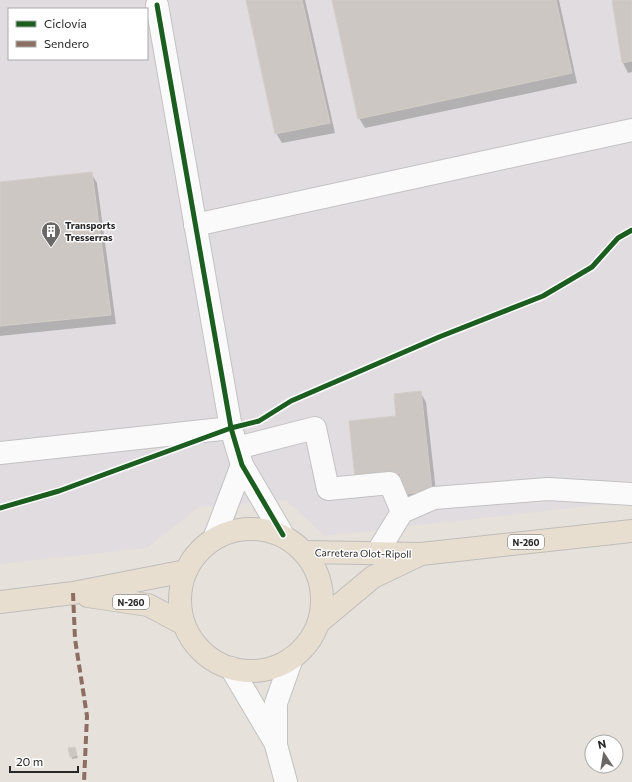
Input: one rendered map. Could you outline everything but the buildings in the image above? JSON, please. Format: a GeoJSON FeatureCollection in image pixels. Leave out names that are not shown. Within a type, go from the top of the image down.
{"type":"FeatureCollection","features":[{"type":"Feature","properties":{"kind":"main road","name":"N-260"},"geometry":{"type":"LineString","coordinates":[[248,528],[271,531],[283,535],[298,545],[305,552],[312,561],[321,580],[323,601],[319,622],[311,639],[292,658],[269,669],[244,671],[221,664],[202,652],[195,644],[184,624],[180,603],[180,592],[186,571],[200,550],[214,539],[224,534],[248,528]]}},
{"type":"Feature","properties":{"kind":"main road","name":"Carretera Olot-Ripoll"},"geometry":{"type":"LineString","coordinates":[[305,552],[421,554],[632,531]]}},
{"type":"Feature","properties":{"kind":"main road","name":"Carretera Olot-Ripoll"},"geometry":{"type":"LineString","coordinates":[[319,622],[373,577],[421,554]]}},
{"type":"Feature","properties":{"kind":"main road","name":"N-260"},"geometry":{"type":"LineString","coordinates":[[0,602],[73,593],[186,571]]}},
{"type":"Feature","properties":{"kind":"main road","name":"N-260"},"geometry":{"type":"LineString","coordinates":[[73,593],[148,605],[184,624]]}},
{"type":"Feature","properties":{"kind":"street"},"geometry":{"type":"LineString","coordinates":[[157,5],[195,225],[237,447],[283,535]]}},
{"type":"Feature","properties":{"kind":"street"},"geometry":{"type":"LineString","coordinates":[[195,225],[632,130]]}},
{"type":"Feature","properties":{"kind":"street"},"geometry":{"type":"LineString","coordinates":[[0,453],[237,447],[315,428],[328,489],[390,483],[402,512]]}},
{"type":"Feature","properties":{"kind":"street"},"geometry":{"type":"LineString","coordinates":[[214,539],[237,447]]}},
{"type":"Feature","properties":{"kind":"street"},"geometry":{"type":"LineString","coordinates":[[377,553],[402,512],[434,498],[548,489],[632,494]]}},
{"type":"Feature","properties":{"kind":"street"},"geometry":{"type":"LineString","coordinates":[[286,782],[276,745],[276,703],[292,658]]}},
{"type":"Feature","properties":{"kind":"street"},"geometry":{"type":"LineString","coordinates":[[231,668],[276,745]]}},
{"type":"Feature","properties":{"kind":"shaded area"},"geometry":{"type":"Polygon","coordinates":[[[0,0],[632,0],[632,501],[325,536],[286,500],[199,507],[147,548],[0,564],[0,0]]]}},
{"type":"Feature","properties":{"kind":"marked path"},"geometry":{"type":"LineString","coordinates":[[73,593],[75,639],[87,716],[84,782]]}},
{"type":"Feature","properties":{"kind":"cycle path"},"geometry":{"type":"LineString","coordinates":[[157,5],[231,428],[242,465],[283,535]]}},
{"type":"Feature","properties":{"kind":"cycle path"},"geometry":{"type":"LineString","coordinates":[[0,508],[59,491],[231,428],[259,421],[291,401],[439,337],[543,296],[592,267],[618,238],[632,230]]}},
{"type":"Feature","properties":{"kind":"place","name":"Transports Tresserras"},"geometry":{"type":"Point","coordinates":[51,248]}}]}
